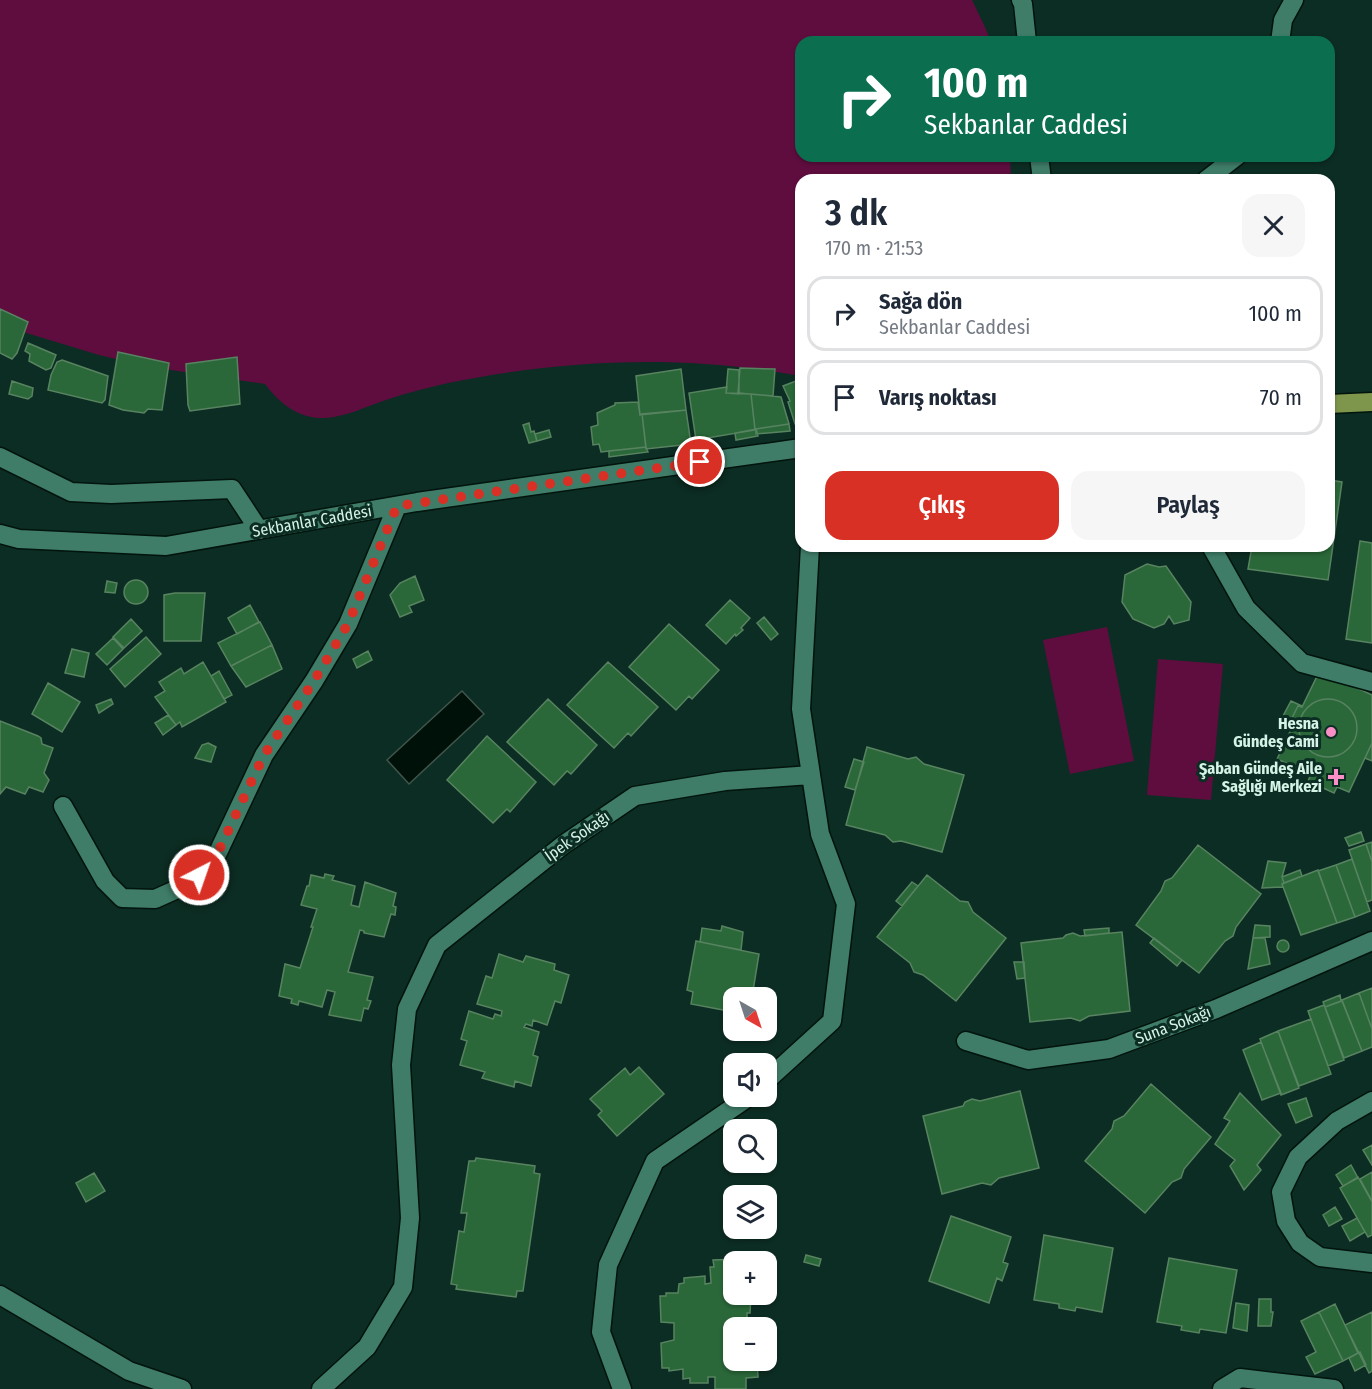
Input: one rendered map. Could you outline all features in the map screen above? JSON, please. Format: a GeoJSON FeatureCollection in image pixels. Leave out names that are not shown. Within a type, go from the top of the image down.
{"type":"FeatureCollection","features":[{"type":"Feature","properties":{"kind":"main road"},"geometry":{"type":"LineString","coordinates":[[1335,404],[1372,402]]}},
{"type":"Feature","properties":{"kind":"street"},"geometry":{"type":"LineString","coordinates":[[1021,0],[1026,36]]}},
{"type":"Feature","properties":{"kind":"street"},"geometry":{"type":"LineString","coordinates":[[1281,36],[1283,20],[1294,0]]}},
{"type":"Feature","properties":{"kind":"street"},"geometry":{"type":"LineString","coordinates":[[1214,174],[1229,162]]}},
{"type":"Feature","properties":{"kind":"street","name":"Sekbanlar Caddesi"},"geometry":{"type":"LineString","coordinates":[[0,534],[19,539],[166,546],[397,506],[795,449]]}},
{"type":"Feature","properties":{"kind":"street"},"geometry":{"type":"LineString","coordinates":[[0,457],[71,492],[111,494],[232,489],[259,530]]}},
{"type":"Feature","properties":{"kind":"street"},"geometry":{"type":"LineString","coordinates":[[63,806],[105,881],[122,898],[154,898],[184,886],[213,863],[264,755],[314,681],[348,624],[397,506]]}},
{"type":"Feature","properties":{"kind":"street"},"geometry":{"type":"LineString","coordinates":[[777,1071],[832,1021],[846,904],[820,834],[801,709],[810,552]]}},
{"type":"Feature","properties":{"kind":"street"},"geometry":{"type":"LineString","coordinates":[[1213,552],[1246,608],[1302,663],[1372,682]]}},
{"type":"Feature","properties":{"kind":"street","name":"İpek Sokağı"},"geometry":{"type":"LineString","coordinates":[[321,1389],[367,1347],[403,1287],[410,1218],[401,1065],[407,1009],[437,945],[563,845],[635,796],[725,781],[811,775]]}},
{"type":"Feature","properties":{"kind":"street","name":"Suna Sokağı"},"geometry":{"type":"LineString","coordinates":[[966,1041],[1028,1060],[1108,1049],[1216,1009],[1372,941]]}},
{"type":"Feature","properties":{"kind":"street"},"geometry":{"type":"LineString","coordinates":[[1372,1101],[1337,1121],[1298,1157],[1281,1192],[1286,1221],[1300,1243],[1320,1257],[1372,1263]]}},
{"type":"Feature","properties":{"kind":"street"},"geometry":{"type":"LineString","coordinates":[[622,1389],[601,1332],[608,1265],[655,1161],[734,1107]]}},
{"type":"Feature","properties":{"kind":"street"},"geometry":{"type":"LineString","coordinates":[[0,1295],[129,1371],[182,1389]]}},
{"type":"Feature","properties":{"kind":"street"},"geometry":{"type":"LineString","coordinates":[[1222,1389],[1240,1378],[1334,1389]]}},
{"type":"Feature","properties":{"kind":"shaded area"},"geometry":{"type":"Polygon","coordinates":[[[0,0],[972,0],[989,36],[795,36],[795,162],[1010,162],[1011,174],[795,174],[795,375],[712,364],[624,362],[580,364],[448,383],[401,395],[341,416],[316,418],[291,409],[265,384],[151,367],[99,355],[0,325],[0,0]]]}},
{"type":"Feature","properties":{"kind":"shaded area"},"geometry":{"type":"Polygon","coordinates":[[[1107,627],[1134,761],[1070,774],[1043,640],[1107,627]]]}},
{"type":"Feature","properties":{"kind":"shaded area"},"geometry":{"type":"Polygon","coordinates":[[[1158,659],[1223,664],[1211,800],[1147,795],[1158,659]]]}},
{"type":"Feature","properties":{"kind":"shaded area"},"geometry":{"type":"Polygon","coordinates":[[[462,691],[484,714],[409,784],[387,760],[462,691]]]}},
{"type":"Feature","properties":{"kind":"building"},"geometry":{"type":"Polygon","coordinates":[[[0,309],[28,322],[17,353],[12,359],[0,353],[0,309]]]}},
{"type":"Feature","properties":{"kind":"building"},"geometry":{"type":"Polygon","coordinates":[[[28,343],[56,355],[51,368],[46,370],[29,361],[30,354],[25,351],[28,343]]]}},
{"type":"Feature","properties":{"kind":"building"},"geometry":{"type":"Polygon","coordinates":[[[118,352],[169,363],[162,410],[148,409],[144,413],[109,405],[118,352]]]}},
{"type":"Feature","properties":{"kind":"building"},"geometry":{"type":"Polygon","coordinates":[[[237,357],[240,404],[190,411],[186,364],[237,357]]]}},
{"type":"Feature","properties":{"kind":"building"},"geometry":{"type":"Polygon","coordinates":[[[62,360],[108,376],[105,400],[102,403],[48,390],[57,362],[62,360]]]}},
{"type":"Feature","properties":{"kind":"building"},"geometry":{"type":"Polygon","coordinates":[[[740,368],[775,369],[773,396],[738,393],[740,368]]]}},
{"type":"Feature","properties":{"kind":"building"},"geometry":{"type":"Polygon","coordinates":[[[681,369],[686,410],[640,415],[636,376],[681,369]]]}},
{"type":"Feature","properties":{"kind":"building"},"geometry":{"type":"Polygon","coordinates":[[[728,369],[739,370],[739,394],[726,393],[728,369]]]}},
{"type":"Feature","properties":{"kind":"building"},"geometry":{"type":"Polygon","coordinates":[[[12,381],[33,388],[32,396],[28,399],[9,394],[12,381]]]}},
{"type":"Feature","properties":{"kind":"building"},"geometry":{"type":"Polygon","coordinates":[[[795,381],[795,424],[788,402],[790,401],[783,386],[795,381]]]}},
{"type":"Feature","properties":{"kind":"building"},"geometry":{"type":"Polygon","coordinates":[[[727,387],[726,393],[751,394],[755,430],[696,440],[689,393],[727,387]]]}},
{"type":"Feature","properties":{"kind":"building"},"geometry":{"type":"Polygon","coordinates":[[[751,394],[781,397],[789,424],[755,429],[751,394]]]}},
{"type":"Feature","properties":{"kind":"building"},"geometry":{"type":"Polygon","coordinates":[[[638,402],[640,415],[642,414],[646,447],[601,452],[599,444],[593,445],[591,427],[598,425],[597,413],[615,403],[638,402]]]}},
{"type":"Feature","properties":{"kind":"building"},"geometry":{"type":"Polygon","coordinates":[[[686,410],[691,444],[646,449],[642,414],[686,410]]]}},
{"type":"Feature","properties":{"kind":"building"},"geometry":{"type":"Polygon","coordinates":[[[529,423],[531,432],[534,431],[537,441],[529,443],[523,425],[529,423]]]}},
{"type":"Feature","properties":{"kind":"building"},"geometry":{"type":"Polygon","coordinates":[[[789,424],[790,431],[756,434],[756,429],[789,424]]]}},
{"type":"Feature","properties":{"kind":"building"},"geometry":{"type":"Polygon","coordinates":[[[756,429],[758,436],[736,440],[735,433],[756,429]]]}},
{"type":"Feature","properties":{"kind":"building"},"geometry":{"type":"Polygon","coordinates":[[[549,430],[551,437],[537,441],[535,434],[549,430]]]}},
{"type":"Feature","properties":{"kind":"building"},"geometry":{"type":"Polygon","coordinates":[[[646,447],[648,452],[609,457],[609,451],[646,447]]]}},
{"type":"Feature","properties":{"kind":"building"},"geometry":{"type":"Polygon","coordinates":[[[1335,481],[1342,482],[1335,531],[1335,481]]]}},
{"type":"Feature","properties":{"kind":"building"},"geometry":{"type":"Polygon","coordinates":[[[1360,541],[1372,543],[1372,643],[1346,639],[1360,541]]]}},
{"type":"Feature","properties":{"kind":"building"},"geometry":{"type":"Polygon","coordinates":[[[1251,552],[1332,552],[1328,580],[1248,569],[1251,552]]]}},
{"type":"Feature","properties":{"kind":"building"},"geometry":{"type":"Polygon","coordinates":[[[1147,564],[1166,566],[1191,602],[1189,620],[1174,624],[1169,616],[1164,624],[1154,628],[1133,619],[1122,602],[1125,575],[1147,564]]]}},
{"type":"Feature","properties":{"kind":"building"},"geometry":{"type":"Polygon","coordinates":[[[415,576],[424,600],[409,606],[412,612],[400,617],[390,595],[400,583],[415,576]]]}},
{"type":"Feature","properties":{"kind":"building"},"geometry":{"type":"Polygon","coordinates":[[[136,580],[144,584],[148,592],[144,600],[136,604],[128,600],[124,592],[128,584],[136,580]]]}},
{"type":"Feature","properties":{"kind":"building"},"geometry":{"type":"Polygon","coordinates":[[[107,581],[117,583],[115,593],[105,592],[107,581]]]}},
{"type":"Feature","properties":{"kind":"building"},"geometry":{"type":"Polygon","coordinates":[[[205,593],[201,641],[164,641],[164,595],[205,593]]]}},
{"type":"Feature","properties":{"kind":"building"},"geometry":{"type":"Polygon","coordinates":[[[730,600],[750,618],[741,628],[743,630],[736,636],[735,634],[726,644],[706,625],[730,600]]]}},
{"type":"Feature","properties":{"kind":"building"},"geometry":{"type":"Polygon","coordinates":[[[250,605],[259,622],[237,634],[228,618],[250,605]]]}},
{"type":"Feature","properties":{"kind":"building"},"geometry":{"type":"Polygon","coordinates":[[[764,617],[778,634],[771,640],[757,623],[764,617]]]}},
{"type":"Feature","properties":{"kind":"building"},"geometry":{"type":"Polygon","coordinates":[[[131,619],[142,631],[124,648],[113,637],[131,619]]]}},
{"type":"Feature","properties":{"kind":"building"},"geometry":{"type":"Polygon","coordinates":[[[260,622],[272,645],[231,666],[218,643],[260,622]]]}},
{"type":"Feature","properties":{"kind":"building"},"geometry":{"type":"Polygon","coordinates":[[[669,624],[719,670],[692,699],[689,696],[676,710],[629,667],[669,624]]]}},
{"type":"Feature","properties":{"kind":"building"},"geometry":{"type":"Polygon","coordinates":[[[146,637],[161,654],[125,687],[110,669],[146,637]]]}},
{"type":"Feature","properties":{"kind":"building"},"geometry":{"type":"Polygon","coordinates":[[[113,638],[123,649],[107,665],[96,654],[113,638]]]}},
{"type":"Feature","properties":{"kind":"building"},"geometry":{"type":"Polygon","coordinates":[[[272,645],[282,669],[246,687],[231,666],[272,645]]]}},
{"type":"Feature","properties":{"kind":"building"},"geometry":{"type":"Polygon","coordinates":[[[72,649],[89,653],[84,677],[65,673],[72,649]]]}},
{"type":"Feature","properties":{"kind":"building"},"geometry":{"type":"Polygon","coordinates":[[[368,651],[372,660],[357,668],[353,659],[368,651]]]}},
{"type":"Feature","properties":{"kind":"building"},"geometry":{"type":"Polygon","coordinates":[[[203,662],[226,702],[182,727],[180,722],[176,725],[155,697],[165,691],[159,682],[181,668],[184,674],[203,662]]]}},
{"type":"Feature","properties":{"kind":"building"},"geometry":{"type":"Polygon","coordinates":[[[608,662],[658,707],[631,736],[628,733],[614,748],[567,705],[608,662]]]}},
{"type":"Feature","properties":{"kind":"building","name":"Hesna Gündeş Cami"},"geometry":{"type":"Polygon","coordinates":[[[1320,670],[1372,695],[1372,743],[1349,792],[1337,787],[1334,793],[1308,781],[1311,774],[1277,759],[1295,721],[1291,720],[1298,706],[1302,707],[1320,670]]]}},
{"type":"Feature","properties":{"kind":"building"},"geometry":{"type":"Polygon","coordinates":[[[219,671],[232,695],[224,699],[211,676],[219,671]]]}},
{"type":"Feature","properties":{"kind":"building"},"geometry":{"type":"Polygon","coordinates":[[[48,683],[80,702],[62,732],[32,714],[48,683]]]}},
{"type":"Feature","properties":{"kind":"building"},"geometry":{"type":"Polygon","coordinates":[[[111,699],[113,704],[99,713],[96,705],[111,699]]]}},
{"type":"Feature","properties":{"kind":"building"},"geometry":{"type":"Polygon","coordinates":[[[548,699],[597,745],[571,774],[567,771],[554,785],[507,742],[548,699]]]}},
{"type":"Feature","properties":{"kind":"building"},"geometry":{"type":"Polygon","coordinates":[[[1322,699],[1334,699],[1349,707],[1357,722],[1357,734],[1349,749],[1334,757],[1322,757],[1307,749],[1299,734],[1299,722],[1307,707],[1322,699]]]}},
{"type":"Feature","properties":{"kind":"building"},"geometry":{"type":"Polygon","coordinates":[[[1291,701],[1302,706],[1298,706],[1291,720],[1294,722],[1283,716],[1291,701]]]}},
{"type":"Feature","properties":{"kind":"building"},"geometry":{"type":"Polygon","coordinates":[[[168,715],[176,725],[163,735],[155,723],[168,715]]]}},
{"type":"Feature","properties":{"kind":"building"},"geometry":{"type":"Polygon","coordinates":[[[0,721],[38,736],[42,744],[53,748],[44,773],[49,780],[43,792],[29,787],[25,794],[6,787],[0,794],[0,721]]]}},
{"type":"Feature","properties":{"kind":"building"},"geometry":{"type":"Polygon","coordinates":[[[487,736],[536,782],[510,812],[507,809],[493,823],[447,780],[487,736]]]}},
{"type":"Feature","properties":{"kind":"building"},"geometry":{"type":"Polygon","coordinates":[[[208,743],[216,747],[211,762],[195,758],[202,745],[208,743]]]}},
{"type":"Feature","properties":{"kind":"building"},"geometry":{"type":"Polygon","coordinates":[[[1372,743],[1372,761],[1365,758],[1372,743]]]}},
{"type":"Feature","properties":{"kind":"building"},"geometry":{"type":"Polygon","coordinates":[[[867,747],[908,759],[916,757],[924,764],[964,775],[942,852],[901,841],[893,842],[885,835],[846,825],[867,747]]]}},
{"type":"Feature","properties":{"kind":"building"},"geometry":{"type":"Polygon","coordinates":[[[854,759],[864,762],[855,790],[845,787],[854,759]]]}},
{"type":"Feature","properties":{"kind":"building"},"geometry":{"type":"Polygon","coordinates":[[[1361,832],[1364,841],[1349,846],[1345,838],[1361,832]]]}},
{"type":"Feature","properties":{"kind":"building"},"geometry":{"type":"Polygon","coordinates":[[[1372,842],[1372,862],[1366,844],[1372,842]]]}},
{"type":"Feature","properties":{"kind":"building"},"geometry":{"type":"Polygon","coordinates":[[[1366,844],[1372,862],[1372,900],[1367,902],[1349,850],[1366,844]]]}},
{"type":"Feature","properties":{"kind":"building"},"geometry":{"type":"Polygon","coordinates":[[[1198,845],[1261,894],[1236,927],[1233,936],[1225,941],[1199,973],[1136,925],[1161,891],[1165,881],[1172,878],[1198,845]]]}},
{"type":"Feature","properties":{"kind":"building"},"geometry":{"type":"Polygon","coordinates":[[[1352,859],[1370,911],[1355,917],[1336,865],[1352,859]]]}},
{"type":"Feature","properties":{"kind":"building"},"geometry":{"type":"Polygon","coordinates":[[[1268,861],[1286,863],[1282,877],[1283,887],[1262,888],[1268,861]]]}},
{"type":"Feature","properties":{"kind":"building"},"geometry":{"type":"Polygon","coordinates":[[[1336,865],[1355,917],[1337,923],[1318,871],[1336,865]]]}},
{"type":"Feature","properties":{"kind":"building"},"geometry":{"type":"Polygon","coordinates":[[[1300,870],[1302,876],[1284,883],[1282,877],[1300,870]]]}},
{"type":"Feature","properties":{"kind":"building"},"geometry":{"type":"Polygon","coordinates":[[[1318,870],[1337,923],[1301,935],[1282,884],[1318,870]]]}},
{"type":"Feature","properties":{"kind":"building"},"geometry":{"type":"Polygon","coordinates":[[[325,874],[334,876],[332,880],[355,886],[351,905],[359,907],[365,882],[396,893],[393,906],[396,907],[395,915],[391,914],[384,937],[360,930],[348,972],[373,977],[367,1000],[371,1001],[368,1009],[364,1008],[361,1021],[329,1015],[335,992],[327,990],[322,1007],[299,1001],[298,1005],[291,1003],[292,999],[279,996],[285,964],[300,968],[313,927],[311,927],[317,909],[301,905],[311,875],[324,878],[325,874]]]}},
{"type":"Feature","properties":{"kind":"building"},"geometry":{"type":"Polygon","coordinates":[[[927,875],[960,901],[968,902],[973,912],[1006,938],[956,1001],[923,975],[914,972],[910,963],[877,937],[927,875]]]}},
{"type":"Feature","properties":{"kind":"building"},"geometry":{"type":"Polygon","coordinates":[[[912,882],[918,886],[902,906],[896,901],[912,882]]]}},
{"type":"Feature","properties":{"kind":"building"},"geometry":{"type":"Polygon","coordinates":[[[1255,925],[1270,926],[1270,937],[1253,938],[1255,925]]]}},
{"type":"Feature","properties":{"kind":"building"},"geometry":{"type":"Polygon","coordinates":[[[722,926],[743,932],[741,950],[700,942],[702,928],[721,931],[722,926]]]}},
{"type":"Feature","properties":{"kind":"building"},"geometry":{"type":"Polygon","coordinates":[[[1109,928],[1109,933],[1085,936],[1084,930],[1109,928]]]}},
{"type":"Feature","properties":{"kind":"building"},"geometry":{"type":"Polygon","coordinates":[[[1122,932],[1130,1011],[1089,1016],[1080,1021],[1071,1018],[1030,1022],[1021,943],[1063,938],[1073,933],[1080,936],[1122,932]]]}},
{"type":"Feature","properties":{"kind":"building"},"geometry":{"type":"Polygon","coordinates":[[[1154,938],[1182,960],[1177,966],[1150,943],[1154,938]]]}},
{"type":"Feature","properties":{"kind":"building"},"geometry":{"type":"Polygon","coordinates":[[[1253,938],[1265,938],[1270,964],[1248,969],[1253,938]]]}},
{"type":"Feature","properties":{"kind":"building"},"geometry":{"type":"Polygon","coordinates":[[[1283,940],[1289,946],[1283,952],[1277,946],[1283,940]]]}},
{"type":"Feature","properties":{"kind":"building"},"geometry":{"type":"Polygon","coordinates":[[[696,941],[759,954],[754,987],[723,987],[723,1010],[691,1004],[693,992],[687,990],[696,941]]]}},
{"type":"Feature","properties":{"kind":"building"},"geometry":{"type":"Polygon","coordinates":[[[499,954],[523,962],[526,956],[555,964],[554,970],[569,975],[561,1003],[555,1001],[547,1025],[533,1020],[532,1026],[526,1024],[524,1027],[539,1032],[533,1055],[538,1057],[531,1086],[515,1081],[514,1087],[482,1078],[485,1072],[460,1065],[467,1041],[461,1039],[469,1011],[493,1019],[495,1014],[501,1016],[502,1011],[477,1004],[486,976],[492,978],[499,954]]]}},
{"type":"Feature","properties":{"kind":"building"},"geometry":{"type":"Polygon","coordinates":[[[1014,962],[1024,962],[1025,978],[1017,979],[1014,962]]]}},
{"type":"Feature","properties":{"kind":"building"},"geometry":{"type":"Polygon","coordinates":[[[1372,988],[1372,1029],[1359,993],[1372,988]]]}},
{"type":"Feature","properties":{"kind":"building"},"geometry":{"type":"Polygon","coordinates":[[[1359,993],[1372,1029],[1372,1047],[1362,1051],[1342,1000],[1359,993]]]}},
{"type":"Feature","properties":{"kind":"building"},"geometry":{"type":"Polygon","coordinates":[[[1340,995],[1341,1001],[1325,1007],[1323,1002],[1340,995]]]}},
{"type":"Feature","properties":{"kind":"building"},"geometry":{"type":"Polygon","coordinates":[[[1342,1001],[1362,1051],[1344,1058],[1325,1007],[1342,1001]]]}},
{"type":"Feature","properties":{"kind":"building"},"geometry":{"type":"Polygon","coordinates":[[[1324,1005],[1344,1060],[1328,1066],[1308,1011],[1324,1005]]]}},
{"type":"Feature","properties":{"kind":"building"},"geometry":{"type":"Polygon","coordinates":[[[1311,1019],[1331,1074],[1299,1086],[1278,1031],[1311,1019]]]}},
{"type":"Feature","properties":{"kind":"building"},"geometry":{"type":"Polygon","coordinates":[[[1278,1031],[1299,1088],[1281,1095],[1260,1039],[1278,1031]]]}},
{"type":"Feature","properties":{"kind":"building"},"geometry":{"type":"Polygon","coordinates":[[[1261,1042],[1281,1093],[1262,1100],[1243,1050],[1261,1042]]]}},
{"type":"Feature","properties":{"kind":"building"},"geometry":{"type":"Polygon","coordinates":[[[639,1067],[664,1094],[617,1136],[598,1115],[602,1111],[590,1099],[625,1068],[630,1075],[639,1067]]]}},
{"type":"Feature","properties":{"kind":"building"},"geometry":{"type":"Polygon","coordinates":[[[1151,1084],[1211,1137],[1184,1169],[1181,1178],[1172,1182],[1145,1213],[1085,1161],[1112,1129],[1114,1121],[1124,1116],[1151,1084]]]}},
{"type":"Feature","properties":{"kind":"building"},"geometry":{"type":"Polygon","coordinates":[[[1020,1091],[1039,1168],[999,1178],[991,1185],[982,1183],[942,1194],[923,1116],[963,1106],[965,1102],[972,1099],[980,1101],[1020,1091]]]}},
{"type":"Feature","properties":{"kind":"building"},"geometry":{"type":"Polygon","coordinates":[[[1240,1093],[1281,1135],[1257,1165],[1261,1170],[1244,1190],[1230,1166],[1235,1160],[1215,1144],[1230,1121],[1224,1118],[1240,1093]]]}},
{"type":"Feature","properties":{"kind":"building"},"geometry":{"type":"Polygon","coordinates":[[[1306,1098],[1312,1116],[1296,1123],[1288,1104],[1306,1098]]]}},
{"type":"Feature","properties":{"kind":"building"},"geometry":{"type":"Polygon","coordinates":[[[1372,1145],[1372,1165],[1363,1150],[1372,1145]]]}},
{"type":"Feature","properties":{"kind":"building"},"geometry":{"type":"Polygon","coordinates":[[[476,1158],[535,1166],[534,1173],[540,1174],[523,1291],[517,1291],[516,1297],[456,1289],[457,1285],[451,1284],[459,1231],[464,1232],[467,1213],[461,1213],[469,1161],[475,1161],[476,1158]]]}},
{"type":"Feature","properties":{"kind":"building"},"geometry":{"type":"Polygon","coordinates":[[[1351,1165],[1358,1178],[1343,1186],[1336,1175],[1351,1165]]]}},
{"type":"Feature","properties":{"kind":"building"},"geometry":{"type":"Polygon","coordinates":[[[1372,1172],[1372,1201],[1360,1179],[1372,1172]]]}},
{"type":"Feature","properties":{"kind":"building"},"geometry":{"type":"Polygon","coordinates":[[[94,1173],[105,1191],[86,1202],[76,1183],[94,1173]]]}},
{"type":"Feature","properties":{"kind":"building"},"geometry":{"type":"Polygon","coordinates":[[[1358,1177],[1372,1202],[1372,1235],[1368,1237],[1340,1188],[1358,1177]]]}},
{"type":"Feature","properties":{"kind":"building"},"geometry":{"type":"Polygon","coordinates":[[[1335,1207],[1342,1219],[1329,1226],[1323,1215],[1335,1207]]]}},
{"type":"Feature","properties":{"kind":"building"},"geometry":{"type":"Polygon","coordinates":[[[951,1216],[1011,1237],[1003,1262],[1008,1264],[1002,1281],[997,1278],[989,1303],[929,1281],[951,1216]]]}},
{"type":"Feature","properties":{"kind":"building"},"geometry":{"type":"Polygon","coordinates":[[[1357,1218],[1365,1232],[1350,1241],[1342,1226],[1357,1218]]]}},
{"type":"Feature","properties":{"kind":"building"},"geometry":{"type":"Polygon","coordinates":[[[1044,1235],[1113,1248],[1102,1312],[1076,1307],[1075,1311],[1059,1308],[1059,1304],[1034,1300],[1044,1235]]]}},
{"type":"Feature","properties":{"kind":"building"},"geometry":{"type":"Polygon","coordinates":[[[806,1255],[821,1259],[819,1266],[804,1262],[806,1255]]]}},
{"type":"Feature","properties":{"kind":"building"},"geometry":{"type":"Polygon","coordinates":[[[1169,1258],[1237,1270],[1226,1333],[1200,1329],[1199,1333],[1181,1330],[1182,1326],[1157,1322],[1169,1258]]]}},
{"type":"Feature","properties":{"kind":"building"},"geometry":{"type":"Polygon","coordinates":[[[713,1260],[723,1260],[723,1305],[750,1305],[747,1317],[723,1317],[723,1371],[758,1371],[758,1377],[746,1378],[746,1389],[715,1389],[715,1377],[708,1377],[708,1383],[690,1383],[690,1378],[683,1379],[683,1369],[669,1371],[669,1368],[662,1368],[661,1343],[674,1340],[674,1323],[661,1322],[660,1296],[666,1296],[666,1293],[678,1293],[679,1284],[684,1283],[684,1278],[705,1276],[705,1284],[711,1283],[710,1267],[714,1267],[713,1260]]]}},
{"type":"Feature","properties":{"kind":"building"},"geometry":{"type":"Polygon","coordinates":[[[1259,1299],[1271,1299],[1271,1312],[1273,1312],[1271,1326],[1258,1326],[1259,1299]]]}},
{"type":"Feature","properties":{"kind":"building"},"geometry":{"type":"Polygon","coordinates":[[[1236,1303],[1249,1305],[1247,1331],[1233,1328],[1236,1303]]]}},
{"type":"Feature","properties":{"kind":"building"},"geometry":{"type":"Polygon","coordinates":[[[1335,1304],[1358,1353],[1343,1361],[1319,1312],[1335,1304]]]}},
{"type":"Feature","properties":{"kind":"building"},"geometry":{"type":"Polygon","coordinates":[[[1319,1312],[1343,1361],[1315,1374],[1306,1357],[1316,1352],[1301,1321],[1319,1312]]]}},
{"type":"Feature","properties":{"kind":"building"},"geometry":{"type":"Polygon","coordinates":[[[1372,1312],[1372,1371],[1369,1373],[1345,1325],[1372,1312]]]}},
{"type":"Feature","properties":{"kind":"building"},"geometry":{"type":"Polygon","coordinates":[[[1360,1352],[1366,1365],[1355,1371],[1349,1358],[1360,1352]]]}},
{"type":"Feature","properties":{"kind":"place","name":"Hesna Gündeş Cami"},"geometry":{"type":"Point","coordinates":[1331,732]}},
{"type":"Feature","properties":{"kind":"place","name":"Şaban Gündeş Aile Sağlığı Merkezi"},"geometry":{"type":"Point","coordinates":[1336,777]}},
{"type":"Feature","properties":{"kind":"route"},"geometry":{"type":"LineString","coordinates":[[199,875],[213,863],[264,755],[314,681],[348,624],[397,506],[700,462]]}}]}
